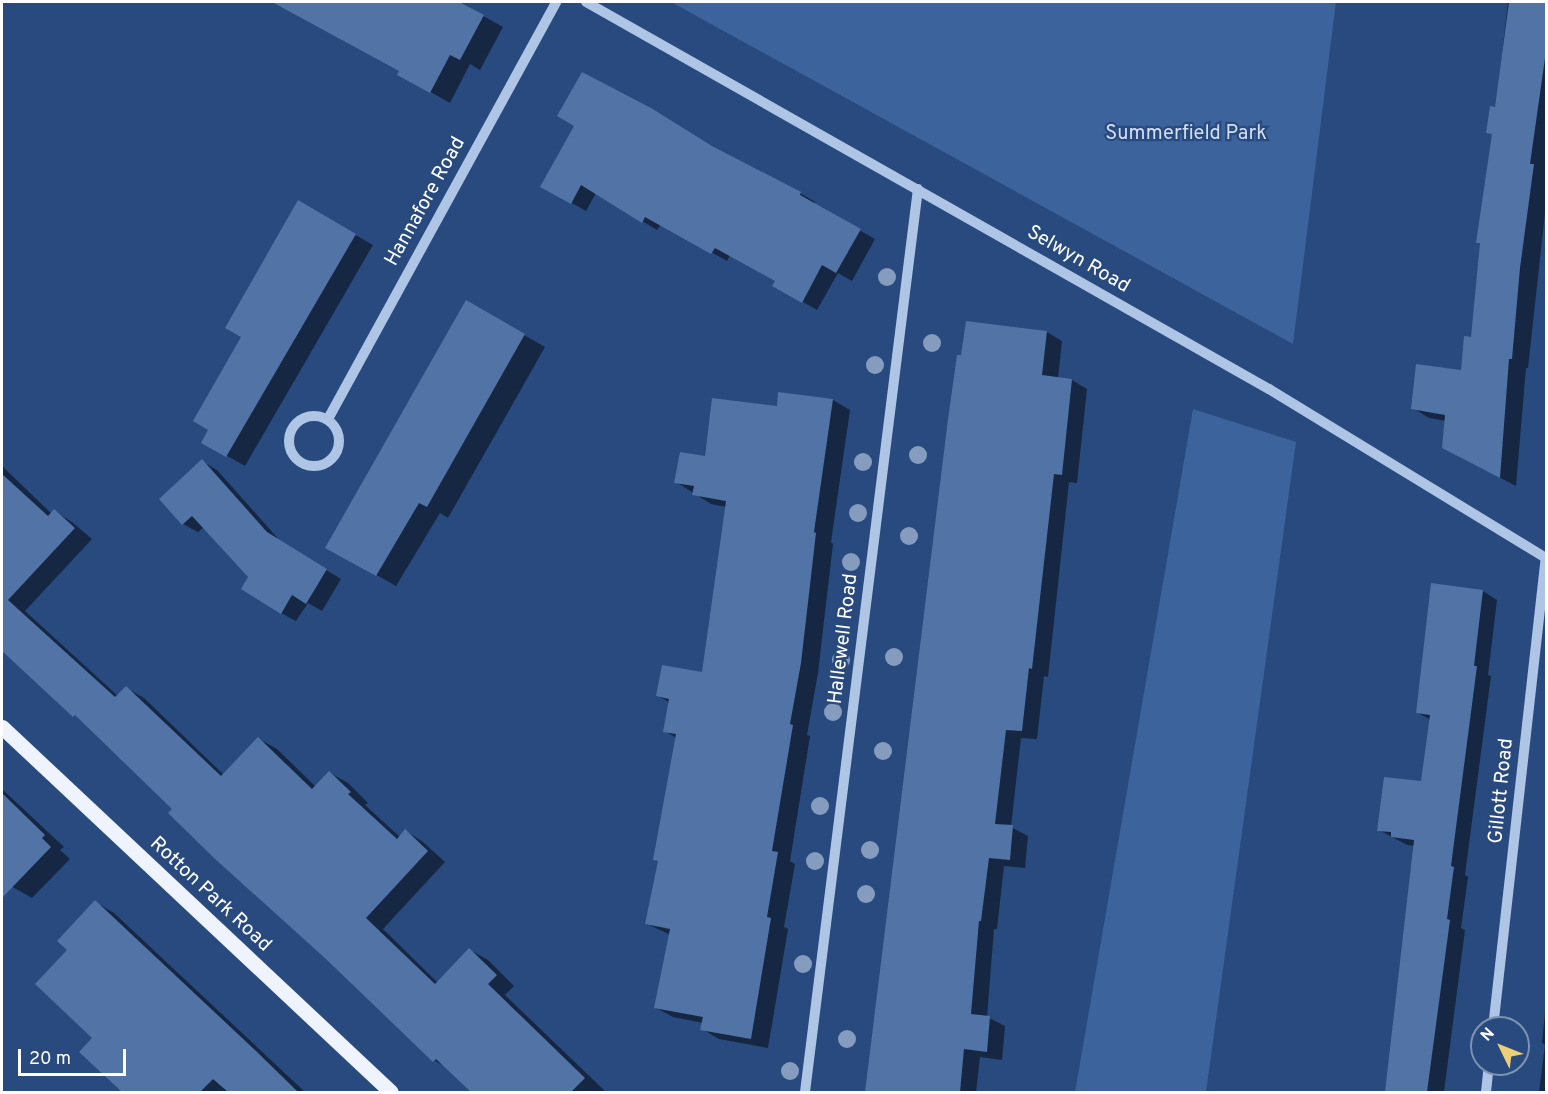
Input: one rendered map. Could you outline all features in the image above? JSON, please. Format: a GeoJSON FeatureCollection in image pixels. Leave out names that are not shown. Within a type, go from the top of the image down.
{"type":"FeatureCollection","features":[{"type":"Feature","properties":{"kind":"main road","name":"Rotton Park Road"},"geometry":{"type":"LineString","coordinates":[[2,727],[391,1092]]}},
{"type":"Feature","properties":{"kind":"street","name":"Hannafore Road"},"geometry":{"type":"LineString","coordinates":[[328,419],[556,2]]}},
{"type":"Feature","properties":{"kind":"street","name":"Selwyn Road"},"geometry":{"type":"LineString","coordinates":[[586,2],[1269,389],[1546,558]]}},
{"type":"Feature","properties":{"kind":"street","name":"Hallewell Road"},"geometry":{"type":"LineString","coordinates":[[805,1092],[918,189]]}},
{"type":"Feature","properties":{"kind":"street"},"geometry":{"type":"LineString","coordinates":[[306,416],[328,419],[339,436],[334,458],[317,467],[301,464],[288,447],[293,424],[306,416]]}},
{"type":"Feature","properties":{"kind":"street","name":"Gillott Road"},"geometry":{"type":"LineString","coordinates":[[1495,1016],[1546,558]]}},
{"type":"Feature","properties":{"kind":"street"},"geometry":{"type":"LineString","coordinates":[[1486,1092],[1488,1076]]}},
{"type":"Feature","properties":{"kind":"green space","name":"Summerfield Park"},"geometry":{"type":"Polygon","coordinates":[[[671,2],[1336,2],[1293,344],[671,2]]]}},
{"type":"Feature","properties":{"kind":"green space"},"geometry":{"type":"Polygon","coordinates":[[[1193,409],[1296,442],[1206,1092],[1075,1092],[1193,409]]]}},
{"type":"Feature","properties":{"kind":"building"},"geometry":{"type":"Polygon","coordinates":[[[272,2],[459,2],[484,15],[460,60],[450,55],[430,93],[397,75],[399,71],[272,2]]]}},
{"type":"Feature","properties":{"kind":"building"},"geometry":{"type":"Polygon","coordinates":[[[1509,2],[1546,2],[1546,51],[1530,164],[1534,164],[1520,268],[1512,359],[1509,359],[1500,478],[1442,448],[1445,415],[1411,409],[1416,364],[1461,370],[1464,336],[1471,337],[1480,243],[1476,243],[1492,134],[1486,133],[1490,106],[1495,107],[1509,2]]]}},
{"type":"Feature","properties":{"kind":"building"},"geometry":{"type":"Polygon","coordinates":[[[582,72],[651,108],[712,146],[801,192],[800,195],[861,229],[836,273],[822,265],[802,303],[772,286],[775,281],[715,248],[711,254],[645,217],[642,223],[581,185],[571,204],[540,187],[574,126],[557,116],[582,72]]]}},
{"type":"Feature","properties":{"kind":"building"},"geometry":{"type":"Polygon","coordinates":[[[298,200],[356,234],[226,457],[201,443],[208,430],[193,421],[241,337],[225,328],[298,200]]]}},
{"type":"Feature","properties":{"kind":"building"},"geometry":{"type":"Polygon","coordinates":[[[466,300],[525,334],[427,507],[419,503],[376,576],[325,548],[466,300]]]}},
{"type":"Feature","properties":{"kind":"building"},"geometry":{"type":"Polygon","coordinates":[[[966,321],[1047,331],[1042,375],[1072,379],[1062,475],[1054,474],[1032,669],[1029,668],[1022,731],[1006,730],[995,824],[1013,825],[1010,860],[989,858],[981,921],[979,921],[971,1014],[990,1016],[987,1052],[964,1049],[960,1092],[865,1092],[948,419],[957,355],[961,355],[966,321]]]}},
{"type":"Feature","properties":{"kind":"building"},"geometry":{"type":"Polygon","coordinates":[[[778,392],[833,399],[814,532],[816,533],[801,663],[790,724],[793,725],[772,851],[778,852],[767,917],[771,918],[751,1039],[700,1030],[703,1017],[654,1008],[670,929],[645,924],[658,861],[653,860],[676,734],[663,732],[669,699],[656,696],[662,665],[702,672],[726,501],[692,495],[694,486],[674,483],[680,452],[705,456],[712,398],[777,406],[778,392]]]}},
{"type":"Feature","properties":{"kind":"building"},"geometry":{"type":"Polygon","coordinates":[[[202,459],[267,532],[327,569],[306,604],[292,595],[281,614],[241,589],[248,577],[192,516],[182,525],[159,499],[202,459]]]}},
{"type":"Feature","properties":{"kind":"building"},"geometry":{"type":"Polygon","coordinates":[[[2,474],[48,516],[54,509],[75,528],[8,600],[115,697],[126,686],[221,776],[258,737],[312,789],[329,771],[351,792],[348,794],[397,839],[405,829],[428,851],[366,918],[435,984],[469,948],[497,975],[488,984],[585,1078],[571,1092],[471,1092],[436,1059],[433,1062],[327,960],[214,858],[168,813],[172,809],[75,715],[73,717],[2,651],[2,474]]]}},
{"type":"Feature","properties":{"kind":"building"},"geometry":{"type":"Polygon","coordinates":[[[1431,583],[1483,590],[1474,666],[1477,666],[1451,866],[1454,867],[1447,919],[1450,920],[1427,1092],[1385,1092],[1414,840],[1391,837],[1391,832],[1377,831],[1384,777],[1421,781],[1430,715],[1416,713],[1431,583]]]}},
{"type":"Feature","properties":{"kind":"building"},"geometry":{"type":"Polygon","coordinates":[[[2,793],[45,835],[42,838],[51,847],[2,898],[2,793]]]}},
{"type":"Feature","properties":{"kind":"building"},"geometry":{"type":"Polygon","coordinates":[[[95,900],[298,1092],[228,1092],[213,1079],[200,1092],[122,1092],[79,1052],[92,1038],[35,984],[67,950],[57,941],[95,900]]]}}]}
